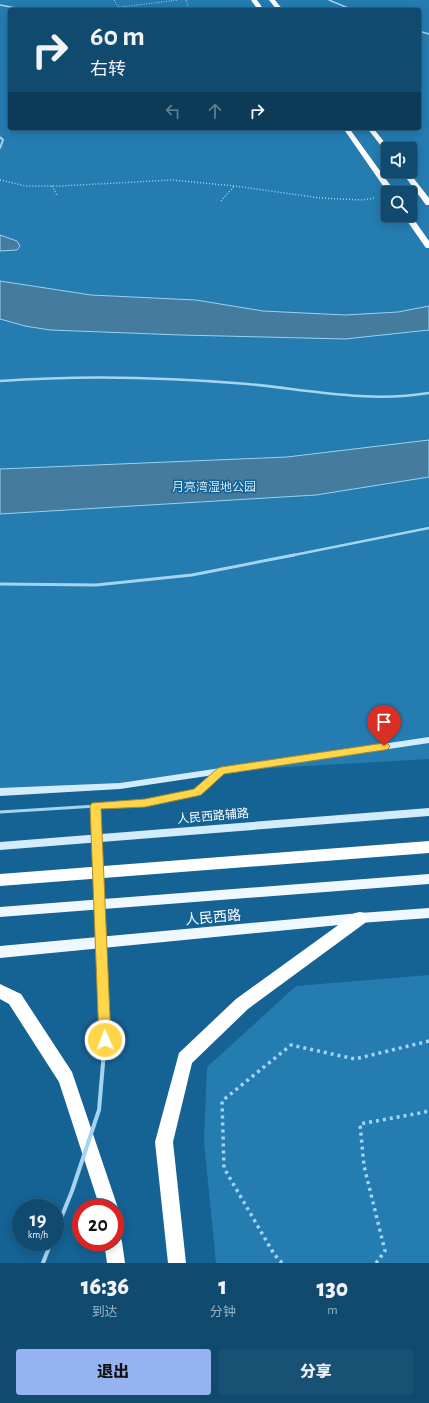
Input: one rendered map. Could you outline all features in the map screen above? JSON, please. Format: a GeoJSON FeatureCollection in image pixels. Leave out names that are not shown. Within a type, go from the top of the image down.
{"type":"FeatureCollection","features":[{"type":"Feature","properties":{"kind":"highway"},"geometry":{"type":"LineString","coordinates":[[272,0],[278,8]]}},
{"type":"Feature","properties":{"kind":"highway"},"geometry":{"type":"LineString","coordinates":[[347,130],[387,186]]}},
{"type":"Feature","properties":{"kind":"highway"},"geometry":{"type":"LineString","coordinates":[[372,130],[381,142]]}},
{"type":"Feature","properties":{"kind":"highway"},"geometry":{"type":"LineString","coordinates":[[409,178],[429,203]]}},
{"type":"Feature","properties":{"kind":"highway"},"geometry":{"type":"LineString","coordinates":[[412,222],[429,246]]}},
{"type":"Feature","properties":{"kind":"highway"},"geometry":{"type":"LineString","coordinates":[[0,880],[429,847]]}},
{"type":"Feature","properties":{"kind":"highway"},"geometry":{"type":"LineString","coordinates":[[177,1263],[164,1142],[185,1058],[242,1004],[360,918]]}},
{"type":"Feature","properties":{"kind":"highway"},"geometry":{"type":"LineString","coordinates":[[0,990],[16,999],[66,1078],[105,1199]]}},
{"type":"Feature","properties":{"kind":"highway"},"geometry":{"type":"LineString","coordinates":[[114,1251],[116,1263]]}},
{"type":"Feature","properties":{"kind":"main road","name":"人民西路"},"geometry":{"type":"LineString","coordinates":[[0,912],[429,879]]}},
{"type":"Feature","properties":{"kind":"main road","name":"人民西路"},"geometry":{"type":"LineString","coordinates":[[0,952],[360,918],[429,913]]}},
{"type":"Feature","properties":{"kind":"street"},"geometry":{"type":"LineString","coordinates":[[0,792],[120,786],[429,740]]}},
{"type":"Feature","properties":{"kind":"street","name":"人民西路辅路"},"geometry":{"type":"LineString","coordinates":[[0,846],[429,812]]}},
{"type":"Feature","properties":{"kind":"lane"},"geometry":{"type":"LineString","coordinates":[[329,0],[348,8]]}},
{"type":"Feature","properties":{"kind":"lane"},"geometry":{"type":"LineString","coordinates":[[0,5],[16,8]]}},
{"type":"Feature","properties":{"kind":"lane"},"geometry":{"type":"LineString","coordinates":[[0,138],[3,140],[0,148]]}},
{"type":"Feature","properties":{"kind":"lane"},"geometry":{"type":"LineString","coordinates":[[0,381],[61,378],[158,379],[262,386],[340,396],[382,397],[429,393]]}},
{"type":"Feature","properties":{"kind":"lane"},"geometry":{"type":"LineString","coordinates":[[0,584],[96,585],[192,575],[429,528]]}},
{"type":"Feature","properties":{"kind":"lane"},"geometry":{"type":"LineString","coordinates":[[0,812],[145,803],[197,792],[221,770]]}},
{"type":"Feature","properties":{"kind":"lane"},"geometry":{"type":"LineString","coordinates":[[64,1211],[99,1110],[105,1040],[96,806]]}},
{"type":"Feature","properties":{"kind":"lane"},"geometry":{"type":"LineString","coordinates":[[43,1263],[48,1251]]}},
{"type":"Feature","properties":{"kind":"path"},"geometry":{"type":"LineString","coordinates":[[114,0],[119,8],[178,0]]}},
{"type":"Feature","properties":{"kind":"path"},"geometry":{"type":"LineString","coordinates":[[0,180],[26,186],[172,180],[235,186],[320,198],[362,200],[380,197]]}},
{"type":"Feature","properties":{"kind":"path"},"geometry":{"type":"LineString","coordinates":[[52,186],[57,195]]}},
{"type":"Feature","properties":{"kind":"path"},"geometry":{"type":"LineString","coordinates":[[222,201],[235,186]]}},
{"type":"Feature","properties":{"kind":"path"},"geometry":{"type":"LineString","coordinates":[[282,1263],[274,1254],[224,1168],[222,1101],[292,1045],[355,1059],[429,1041]]}},
{"type":"Feature","properties":{"kind":"path"},"geometry":{"type":"LineString","coordinates":[[376,1263],[385,1251],[364,1166],[360,1124],[429,1110]]}},
{"type":"Feature","properties":{"kind":"green space","name":"月亮湾湿地公园"},"geometry":{"type":"Polygon","coordinates":[[[0,0],[429,0],[429,759],[221,771],[120,786],[0,792],[0,0]]]}},
{"type":"Feature","properties":{"kind":"green space"},"geometry":{"type":"Polygon","coordinates":[[[429,975],[429,1263],[216,1263],[204,1141],[207,1067],[296,986],[429,975]]]}},
{"type":"Feature","properties":{"kind":"shaded area"},"geometry":{"type":"Polygon","coordinates":[[[0,235],[17,241],[20,246],[17,250],[0,251],[0,235]]]}},
{"type":"Feature","properties":{"kind":"shaded area"},"geometry":{"type":"Polygon","coordinates":[[[0,281],[91,295],[196,300],[263,311],[345,315],[398,312],[429,306],[429,330],[345,339],[50,330],[25,326],[0,319],[0,281]]]}},
{"type":"Feature","properties":{"kind":"shaded area"},"geometry":{"type":"Polygon","coordinates":[[[429,440],[429,477],[316,495],[0,514],[0,469],[287,457],[429,440]]]}},
{"type":"Feature","properties":{"kind":"route"},"geometry":{"type":"LineString","coordinates":[[105,1040],[96,806],[145,803],[197,792],[221,770],[384,746]]}}]}
